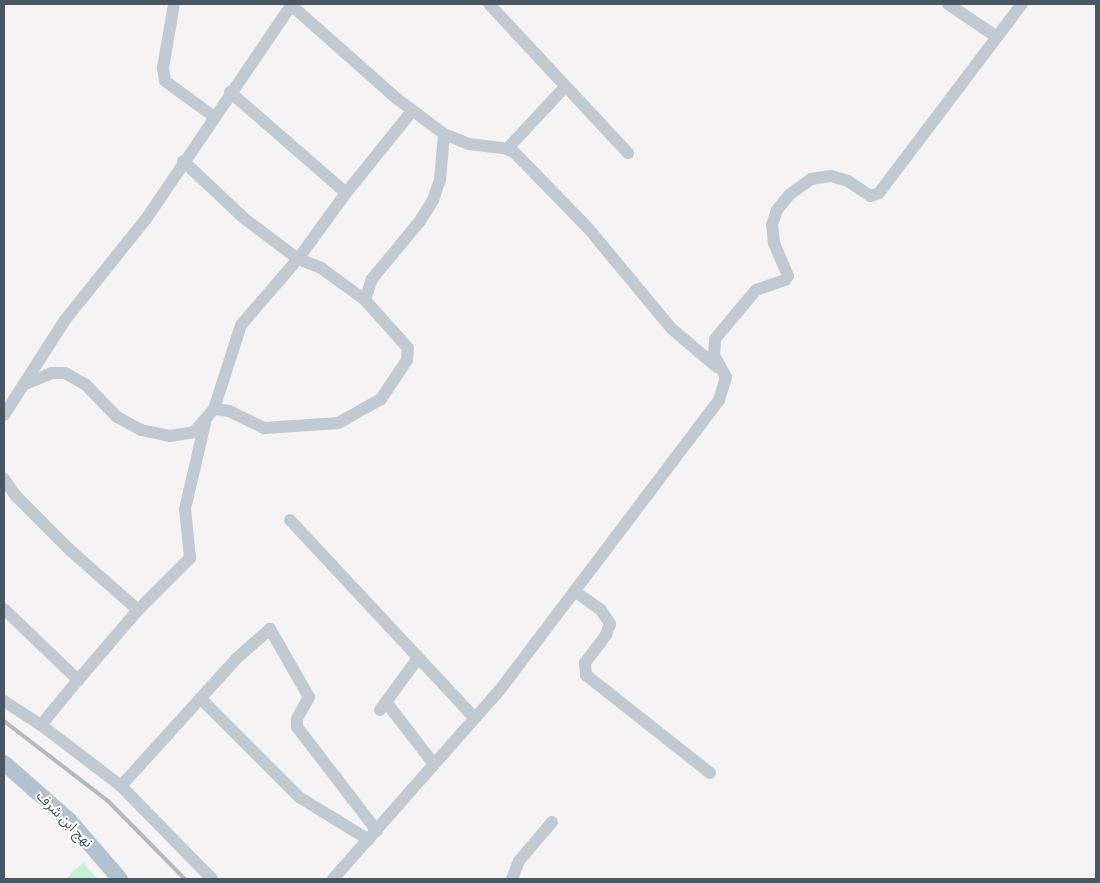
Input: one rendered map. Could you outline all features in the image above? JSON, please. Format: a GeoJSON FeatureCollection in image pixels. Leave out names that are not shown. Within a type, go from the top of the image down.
{"type":"FeatureCollection","features":[{"type":"Feature","properties":{"kind":"main road","name":"نهج ابن شرف"},"geometry":{"type":"LineString","coordinates":[[4,763],[68,820],[120,879]]}},
{"type":"Feature","properties":{"kind":"street"},"geometry":{"type":"LineString","coordinates":[[174,4],[164,68],[165,81],[213,116]]}},
{"type":"Feature","properties":{"kind":"street"},"geometry":{"type":"LineString","coordinates":[[4,415],[26,384],[65,320],[146,219],[213,116],[291,4],[412,111],[444,134],[469,144],[507,148],[588,228],[672,329],[720,369]]}},
{"type":"Feature","properties":{"kind":"street"},"geometry":{"type":"LineString","coordinates":[[488,4],[628,153]]}},
{"type":"Feature","properties":{"kind":"street"},"geometry":{"type":"LineString","coordinates":[[948,4],[997,37]]}},
{"type":"Feature","properties":{"kind":"street"},"geometry":{"type":"LineString","coordinates":[[332,879],[373,836],[432,763],[499,691],[576,592],[718,400],[726,380],[720,369],[713,345],[720,330],[756,290],[781,282],[788,276],[774,243],[772,225],[777,210],[789,195],[811,179],[834,176],[870,196],[876,195],[1022,4]]}},
{"type":"Feature","properties":{"kind":"street"},"geometry":{"type":"LineString","coordinates":[[507,148],[565,87]]}},
{"type":"Feature","properties":{"kind":"street"},"geometry":{"type":"LineString","coordinates":[[230,92],[346,193]]}},
{"type":"Feature","properties":{"kind":"street"},"geometry":{"type":"LineString","coordinates":[[41,725],[138,610],[190,558],[186,509],[205,423],[214,409],[241,325],[298,259],[346,193],[412,111]]}},
{"type":"Feature","properties":{"kind":"street"},"geometry":{"type":"LineString","coordinates":[[365,300],[372,279],[420,221],[432,200],[440,180],[444,134]]}},
{"type":"Feature","properties":{"kind":"street"},"geometry":{"type":"LineString","coordinates":[[184,161],[244,219],[298,259],[321,268],[365,300],[408,348],[403,366],[374,405],[338,423],[281,428],[258,426],[229,411],[214,409]]}},
{"type":"Feature","properties":{"kind":"street"},"geometry":{"type":"LineString","coordinates":[[26,384],[52,373],[75,377],[117,417],[147,432],[186,435],[205,423]]}},
{"type":"Feature","properties":{"kind":"street"},"geometry":{"type":"LineString","coordinates":[[4,479],[16,496],[71,551],[138,610]]}},
{"type":"Feature","properties":{"kind":"street"},"geometry":{"type":"LineString","coordinates":[[290,520],[474,718]]}},
{"type":"Feature","properties":{"kind":"street"},"geometry":{"type":"LineString","coordinates":[[576,592],[601,610],[610,624],[606,635],[585,663],[586,675],[710,773]]}},
{"type":"Feature","properties":{"kind":"street"},"geometry":{"type":"LineString","coordinates":[[4,609],[78,680]]}},
{"type":"Feature","properties":{"kind":"street"},"geometry":{"type":"LineString","coordinates":[[121,786],[237,658],[270,629],[309,696],[297,719],[297,727],[373,836]]}},
{"type":"Feature","properties":{"kind":"street"},"geometry":{"type":"LineString","coordinates":[[418,658],[383,706],[432,763]]}},
{"type":"Feature","properties":{"kind":"street"},"geometry":{"type":"LineString","coordinates":[[200,698],[299,797],[373,836]]}},
{"type":"Feature","properties":{"kind":"street"},"geometry":{"type":"LineString","coordinates":[[4,701],[41,725],[121,786],[212,879]]}},
{"type":"Feature","properties":{"kind":"street"},"geometry":{"type":"LineString","coordinates":[[512,879],[518,861],[552,822]]}},
{"type":"Feature","properties":{"kind":"green space"},"geometry":{"type":"Polygon","coordinates":[[[84,863],[97,879],[67,879],[72,872],[84,863]]]}},
{"type":"Feature","properties":{"kind":"railway"},"geometry":{"type":"LineString","coordinates":[[4,721],[108,801],[185,879]]}}]}
